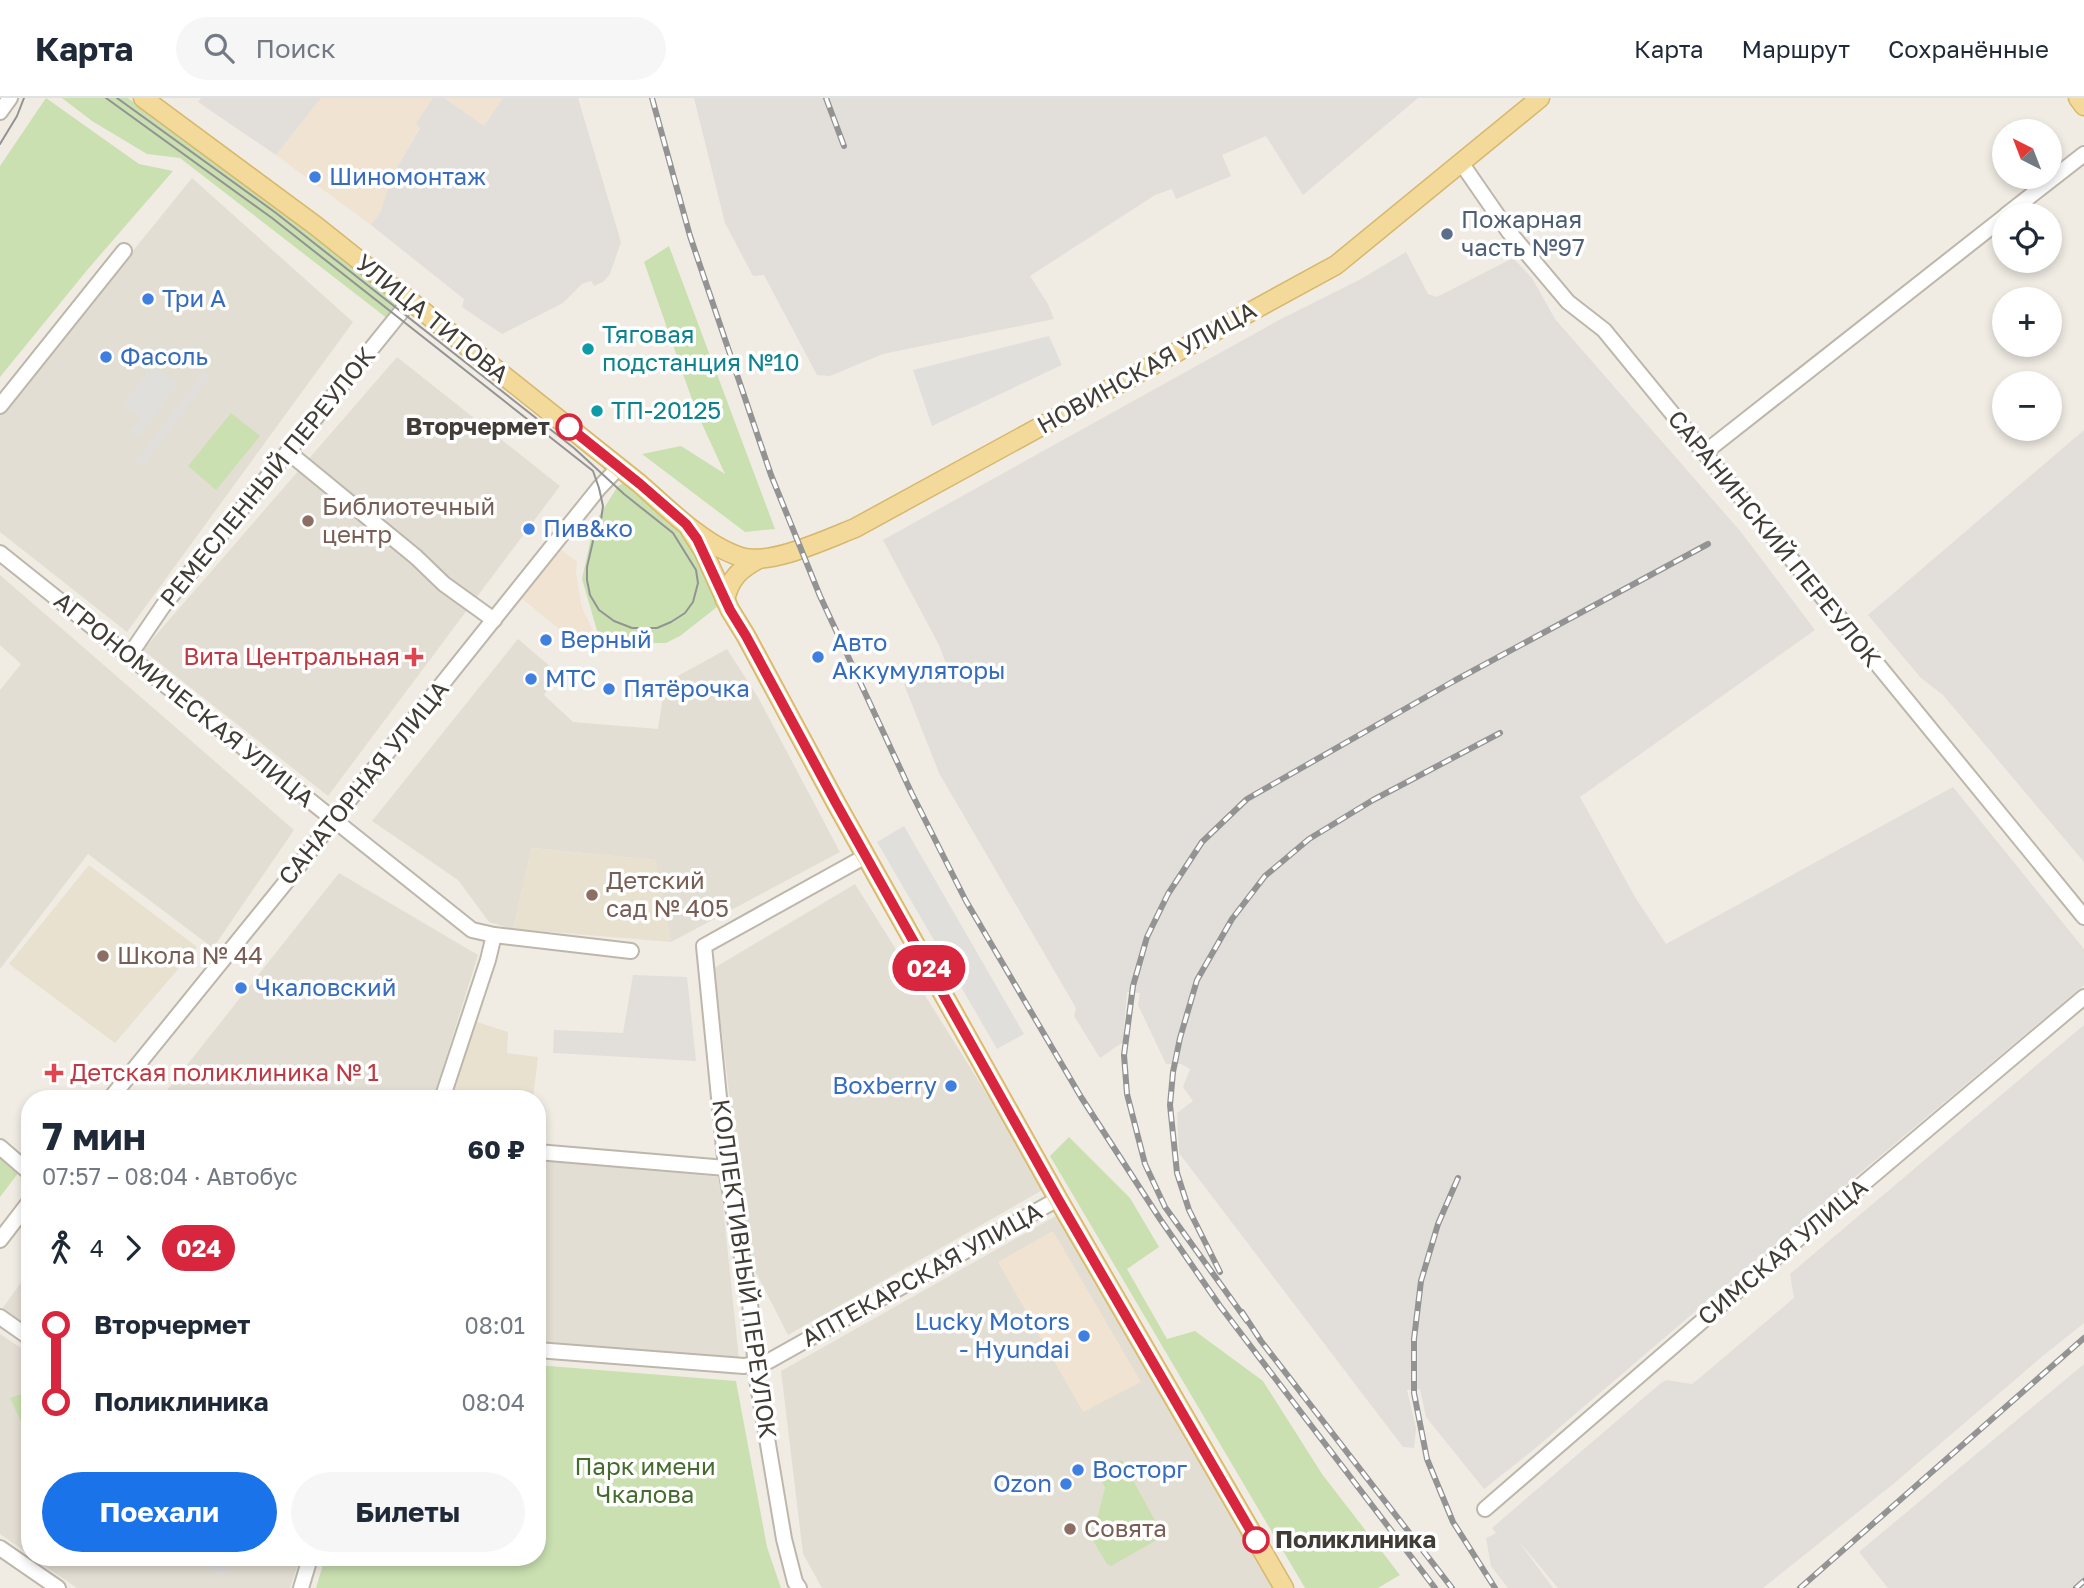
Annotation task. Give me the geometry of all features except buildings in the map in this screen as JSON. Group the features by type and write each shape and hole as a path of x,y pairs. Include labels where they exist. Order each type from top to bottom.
{"main road":[{"name":"УЛИЦА ТИТОВА","path":"144,98 316,226 619,467 686,524 717,545"},
{"name":"НОВИНСКАЯ УЛИЦА","path":"717,545 742,557 760,559 801,550 855,528 1336,265 1540,98"},
{"path":"2078,98 2084,106"},
{"path":"686,524 697,539 725,600 866,856 1058,1199 1283,1588"},
{"path":"725,600 731,580 737,573 760,559"}],"street":[{"path":"0,113 10,98"},
{"path":"2022,203 2084,154"},
{"name":"САРАНИНСКИЙ ПЕРЕУЛОК","path":"1462,164 1509,232 1568,302 1604,330 2084,918"},
{"path":"1704,453 1992,226"},
{"path":"0,406 124,251"},
{"name":"РЕМЕСЛЕННЫЙ ПЕРЕУЛОК","path":"129,656 163,606 410,300"},
{"path":"288,452 416,557 444,584 494,620"},
{"name":"САНАТОРНАЯ УЛИЦА","path":"117,1090 599,488 619,467"},
{"name":"АГРОНОМИЧЕСКАЯ УЛИЦА","path":"0,553 472,930 631,951"},
{"name":"КОЛЛЕКТИВНЫЙ ПЕРЕУЛОК","path":"799,1588 784,1539 757,1379 750,1303 726,1168 704,946 866,856"},
{"path":"445,1090 494,935"},
{"name":"СИМСКАЯ УЛИЦА","path":"1485,1509 2084,997"},
{"path":"0,1147 21,1165"},
{"path":"546,1153 726,1168"},
{"name":"АПТЕКАРСКАЯ УЛИЦА","path":"546,1351 744,1366 769,1361 1058,1199"},
{"path":"0,1240 21,1213"},
{"path":"0,1317 21,1332"},
{"path":"0,1549 21,1563"},
{"path":"25,1566 58,1588"},
{"path":"301,1588 308,1566"}],"shaded area":[{"path":"201,98 321,98 276,155 198,102"},
{"path":"321,98 433,98 417,124 420,127 392,176 380,213 371,225 276,155"},
{"path":"433,98 444,98 484,126 503,98 578,98 621,242 610,274 603,282 594,286 591,281 582,284 563,303 502,334 462,307 464,299 371,225 380,213 392,176 420,128 416,124"},
{"path":"444,98 503,98 484,126"},
{"path":"694,98 1418,98 1303,195 1266,136 1222,155 1231,176 1176,199 1172,189 1155,195 1030,276 1054,319 883,354 830,376 817,375 764,275 753,276 725,223"},
{"path":"192,178 353,322 127,632 0,532 0,415"},
{"path":"1406,252 1428,294 1437,297 1513,258 1532,278 1555,319 1741,532 1815,630 1580,797 1635,897 1666,944 1953,787 2084,949 2084,985 1484,1489 1426,1417 1420,1389 1407,1390 1416,1428 1414,1448 1403,1447 1179,1153 1177,1113 1193,1101 1183,1087 1190,1069 1181,1064 1166,1064 1138,1005 1140,993 1127,992 1123,1042 1100,1058 1074,1016 1076,1008 939,773 904,684 947,666 939,645 883,540"},
{"path":"1049,336 1062,365 932,426 913,370"},
{"path":"397,357 560,486 328,796 143,650"},
{"path":"152,365 178,384 138,438 130,432 141,418 123,404"},
{"path":"204,372 210,377 142,467 135,462"},
{"path":"2084,430 2084,862 1943,695 1921,678 1868,615"},
{"path":"559,548 577,562 576,573 582,608 596,637 595,646 563,632 520,597"},
{"path":"0,575 294,830 213,948 88,854 0,969 0,690 21,664 0,645"},
{"path":"518,639 558,673 544,695 573,722 658,729 665,683 727,649 759,699 840,852 671,942 655,860 532,848 513,929 489,922 458,880 372,821"},
{"path":"904,826 1024,1034 997,1049 877,842"},
{"name":"Детский сад № 405","path":"532,848 656,860 671,942 513,929"},
{"name":"Школа № 44","path":"89,865 197,947 115,1043 9,964"},
{"path":"339,873 478,955 436,1090 167,1090"},
{"path":"855,884 1046,1188 788,1335 749,1259 714,968"},
{"path":"633,975 687,977 696,1061 553,1053 554,1030 623,1033"},
{"path":"474,1021 508,1032 507,1053 538,1057 534,1090 453,1090"},
{"path":"2084,1025 2084,1323 1892,1485 1763,1588 1558,1588 1517,1539 1553,1588 1508,1588 1491,1566 1486,1538 1496,1533 1492,1528 1661,1383 1666,1380 1692,1384 1794,1298 1790,1274"},
{"path":"546,1160 720,1177 739,1359 546,1343"},
{"path":"1061,1213 1272,1588 822,1588 803,1554 781,1371"},
{"path":"1053,1231 1141,1382 1083,1412 998,1262"},
{"path":"21,1283 21,1322 2,1309"},
{"path":"0,1334 21,1348 21,1549 0,1534"},
{"path":"2084,1364 2084,1588 1888,1588 1859,1552"},
{"path":"45,1566 297,1566 290,1588 77,1588"},
{"path":"205,1566 230,1566 222,1577"}],"green space":[{"path":"46,98 139,164 173,171 0,377 0,166"},
{"path":"62,98 128,98 281,207 396,298 394,301 398,307 388,319 180,158 147,154 92,121"},
{"path":"669,246 775,529 745,532 642,454 681,446 725,474 696,411 644,262"},
{"path":"231,413 260,436 216,490 188,466"},
{"path":"623,483 678,530 699,562 717,607 680,636 666,643 628,643 598,634 582,579 594,524 618,486"},
{"path":"1069,1137 1130,1198 1159,1247 1127,1269 1167,1339 1195,1331 1263,1381 1322,1474 1400,1575 1378,1588 1305,1588 1050,1156"},
{"path":"0,1156 19,1172 0,1197"},
{"name":"Парк имени Чкалова","path":"546,1366 736,1381 767,1547 781,1588 316,1588 323,1566 546,1566"},
{"path":"21,1394 21,1422 10,1398"},
{"path":"1122,1460 1162,1537 1111,1566 1107,1564 1092,1539 1105,1488 1099,1474 1106,1466"}],"tram line":[{"path":"0,144 17,116 24,98"},
{"path":"106,98 272,218 593,471 603,506 587,567 587,580 590,595 599,610 614,621 632,628 657,628 685,613 693,602 698,583 696,570 673,533 624,494 574,448 276,213 117,98"}],"railway":[{"path":"652,98 690,236 771,475 820,596 912,794 966,901 1081,1097 1160,1219 1220,1306 1435,1588"},
{"path":"826,98 844,146"},
{"path":"1247,1321 1165,1207 1145,1164 1127,1094 1124,1055 1133,986 1147,937 1168,894 1202,842 1247,799 1454,681 1708,544"},
{"path":"1220,1272 1189,1210 1177,1173 1170,1105 1180,1038 1197,980 1232,919 1265,876 1309,839 1373,800 1500,733"},
{"path":"1458,1178 1438,1224 1421,1281 1414,1339 1414,1393 1427,1459 1453,1522 1495,1588"},
{"path":"1242,1312 1261,1341 1452,1588"},
{"path":"1800,1588 2084,1338"},
{"path":"2076,1588 2084,1581"}],"bus line":[{"name":"024","path":"569,427 686,524 697,539 730,610 836,803 1058,1199 1256,1540"}],"place":[{"name":"Шиномонтаж","path":"315,177"},
{"name":"Пожарная часть №97","path":"1447,234"},
{"name":"Три А","path":"148,299"},
{"name":"Тяговая подстанция №10","path":"588,349"},
{"name":"Фасоль","path":"106,357"},
{"name":"ТП-20125","path":"597,411"},
{"name":"Вторчермет","path":"569,427"},
{"name":"Библиотечный центр","path":"308,521"},
{"name":"Пив&ко","path":"529,529"},
{"name":"Верный","path":"546,640"},
{"name":"Вита Центральная","path":"414,657"},
{"name":"Авто Аккумуляторы","path":"818,657"},
{"name":"МТС","path":"531,679"},
{"name":"Пятёрочка","path":"609,689"},
{"name":"Детский сад № 405","path":"592,895"},
{"name":"Школа № 44","path":"103,956"},
{"name":"Чкаловский","path":"241,988"},
{"name":"Детская поликлиника № 1","path":"54,1073"},
{"name":"Boxberry","path":"951,1086"},
{"name":"Lucky Motors - Hyundai","path":"1084,1336"},
{"name":"Восторг","path":"1078,1470"},
{"name":"Ozon","path":"1066,1484"},
{"name":"Совята","path":"1070,1529"},
{"name":"Поликлиника","path":"1256,1540"}]}
